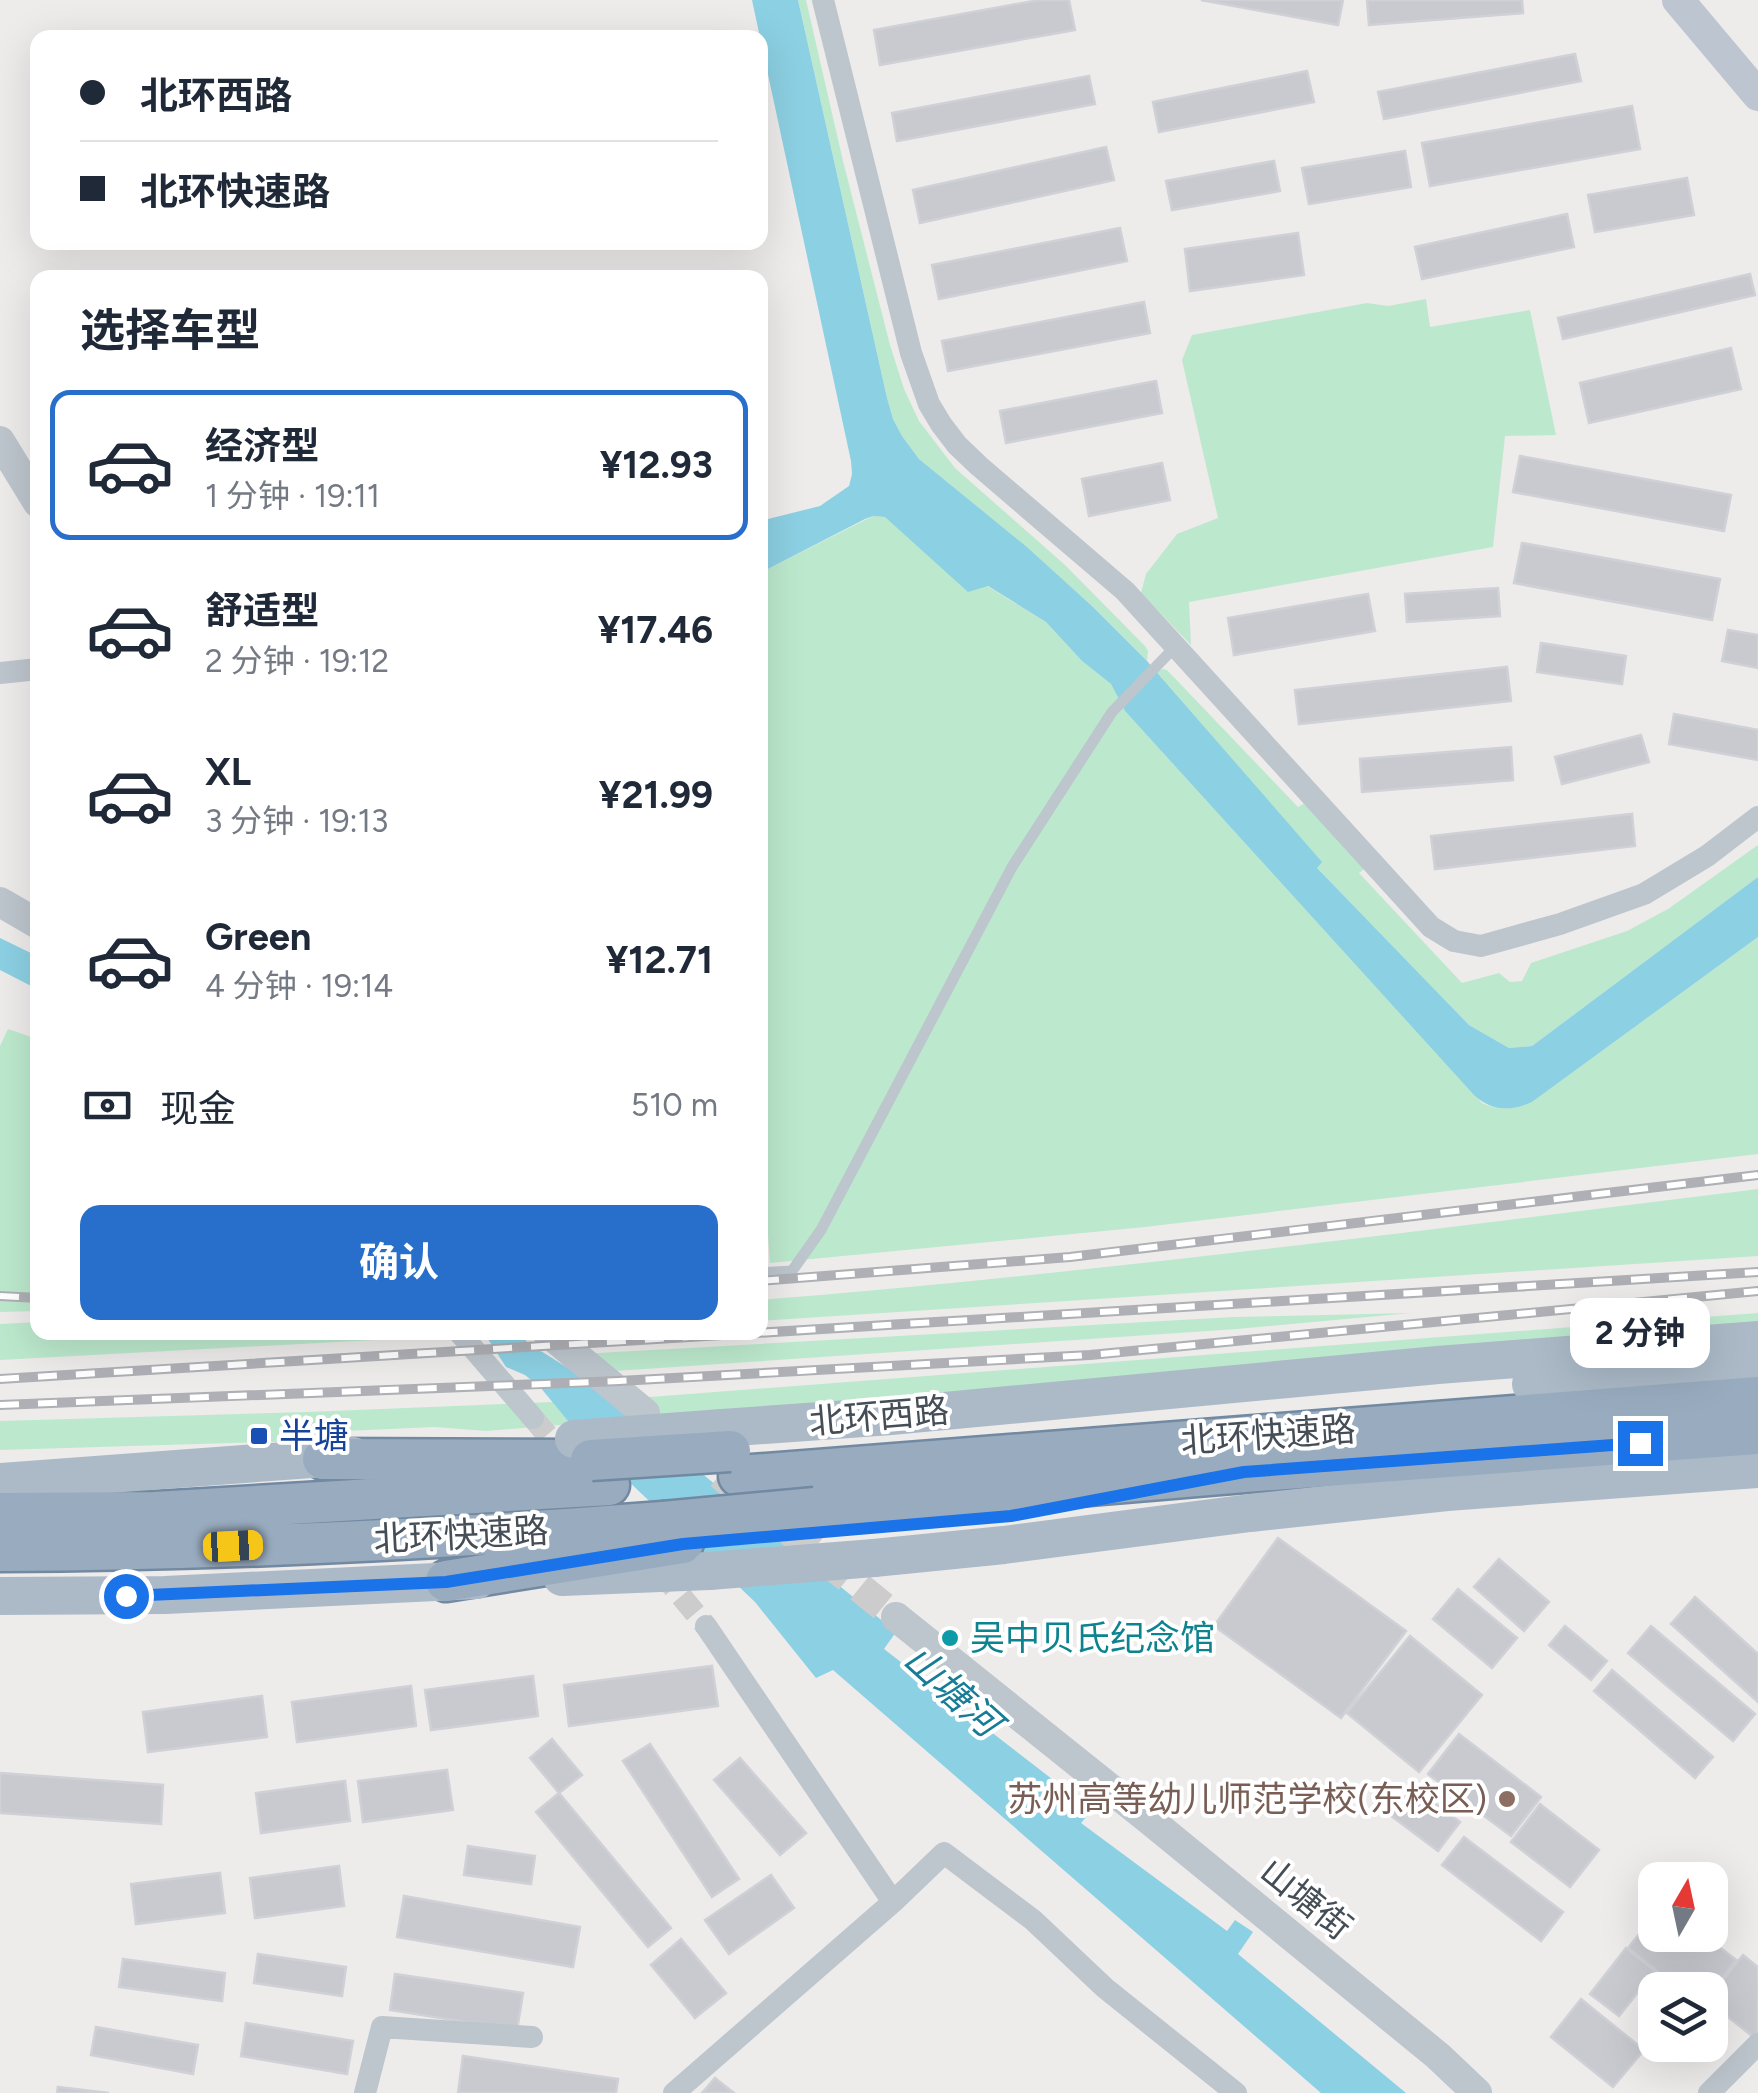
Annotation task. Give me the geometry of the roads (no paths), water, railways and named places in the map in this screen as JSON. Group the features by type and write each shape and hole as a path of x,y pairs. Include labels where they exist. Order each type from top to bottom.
{"highway":[{"name":"北环快速路","path":"0,1513 155,1512 532,1490 592,1461 731,1452 936,1460 1758,1396"},
{"name":"北环快速路","path":"0,1551 156,1550 540,1532 685,1545 813,1520 1011,1516 1244,1472 1758,1434"},
{"path":"323,1459 592,1461"},
{"path":"446,1582 685,1545"}],"main road":[{"path":"1678,0 1758,96"},
{"name":"北环西路","path":"731,1452 892,1416 1438,1365 1758,1340"},
{"path":"892,1416 1197,1408 1758,1370"},
{"path":"0,1482 323,1459"},
{"path":"685,1545 874,1558 1447,1492 1758,1469"},
{"path":"0,1596 165,1595 446,1582"}],"street":[{"path":"823,0 910,353 929,404 949,435 978,466 1125,591 1431,927 1454,942 1471,945 1492,944 1560,924 1644,894 1707,856 1758,817"},
{"path":"0,441 30,490"},
{"path":"0,672 30,670"},
{"path":"0,902 30,919"},
{"path":"466,1340 533,1418"},
{"path":"556,1340 644,1413"},
{"name":"山塘街","path":"896,1617 1408,2031 1477,2093"},
{"path":"706,1626 893,1902"},
{"path":"674,2093 944,1853 1033,1920 1105,1988 1236,2093"},
{"path":"365,2093 382,2027 532,2036"},
{"path":"1709,2093 1758,2044"}],"lane":[{"path":"768,1272 792,1271 821,1230 1012,867 1119,703 1175,647"}],"water":[{"path":"752,0 798,0 887,398 902,436 919,459 1027,547 1147,661 1322,862 1317,868 1469,1025 1509,1048 1532,1046 1758,877 1758,937 1532,1102 1494,1107 1474,1095 1125,711 1111,684 1082,661 1046,622 988,586 968,592 885,517 865,519 768,569 768,519 820,506 849,486 852,474 768,75 768,30 758,30"},
{"path":"0,938 30,953 30,985 0,970"},
{"path":"489,1340 526,1340 619,1400 634,1418 896,1632 884,1649 1092,1810 1081,1823 1227,1931 1235,1920 1253,1932 1238,1954 1406,2093 1321,2093 833,1670 816,1678 755,1602 578,1433 540,1387 506,1367"}],"tunnel":[{"path":"533,1418 569,1461"},
{"path":"685,1446 896,1617"},
{"path":"660,1571 706,1626"}],"railway":[{"path":"768,1280 1070,1257 1758,1175"},
{"path":"768,1332 1758,1272"},
{"path":"0,1405 619,1381 1090,1355 1758,1291"},
{"path":"0,1296 30,1298"},
{"path":"0,1379 641,1340"}],"place":[{"name":"半塘","path":"259,1436"},
{"name":"吴中贝氏纪念馆","path":"950,1638"},
{"name":"苏州高等幼儿师范学校(东校区)","path":"1507,1799"}],"water label":[{"name":"山塘河","path":"952,1691"}]}
